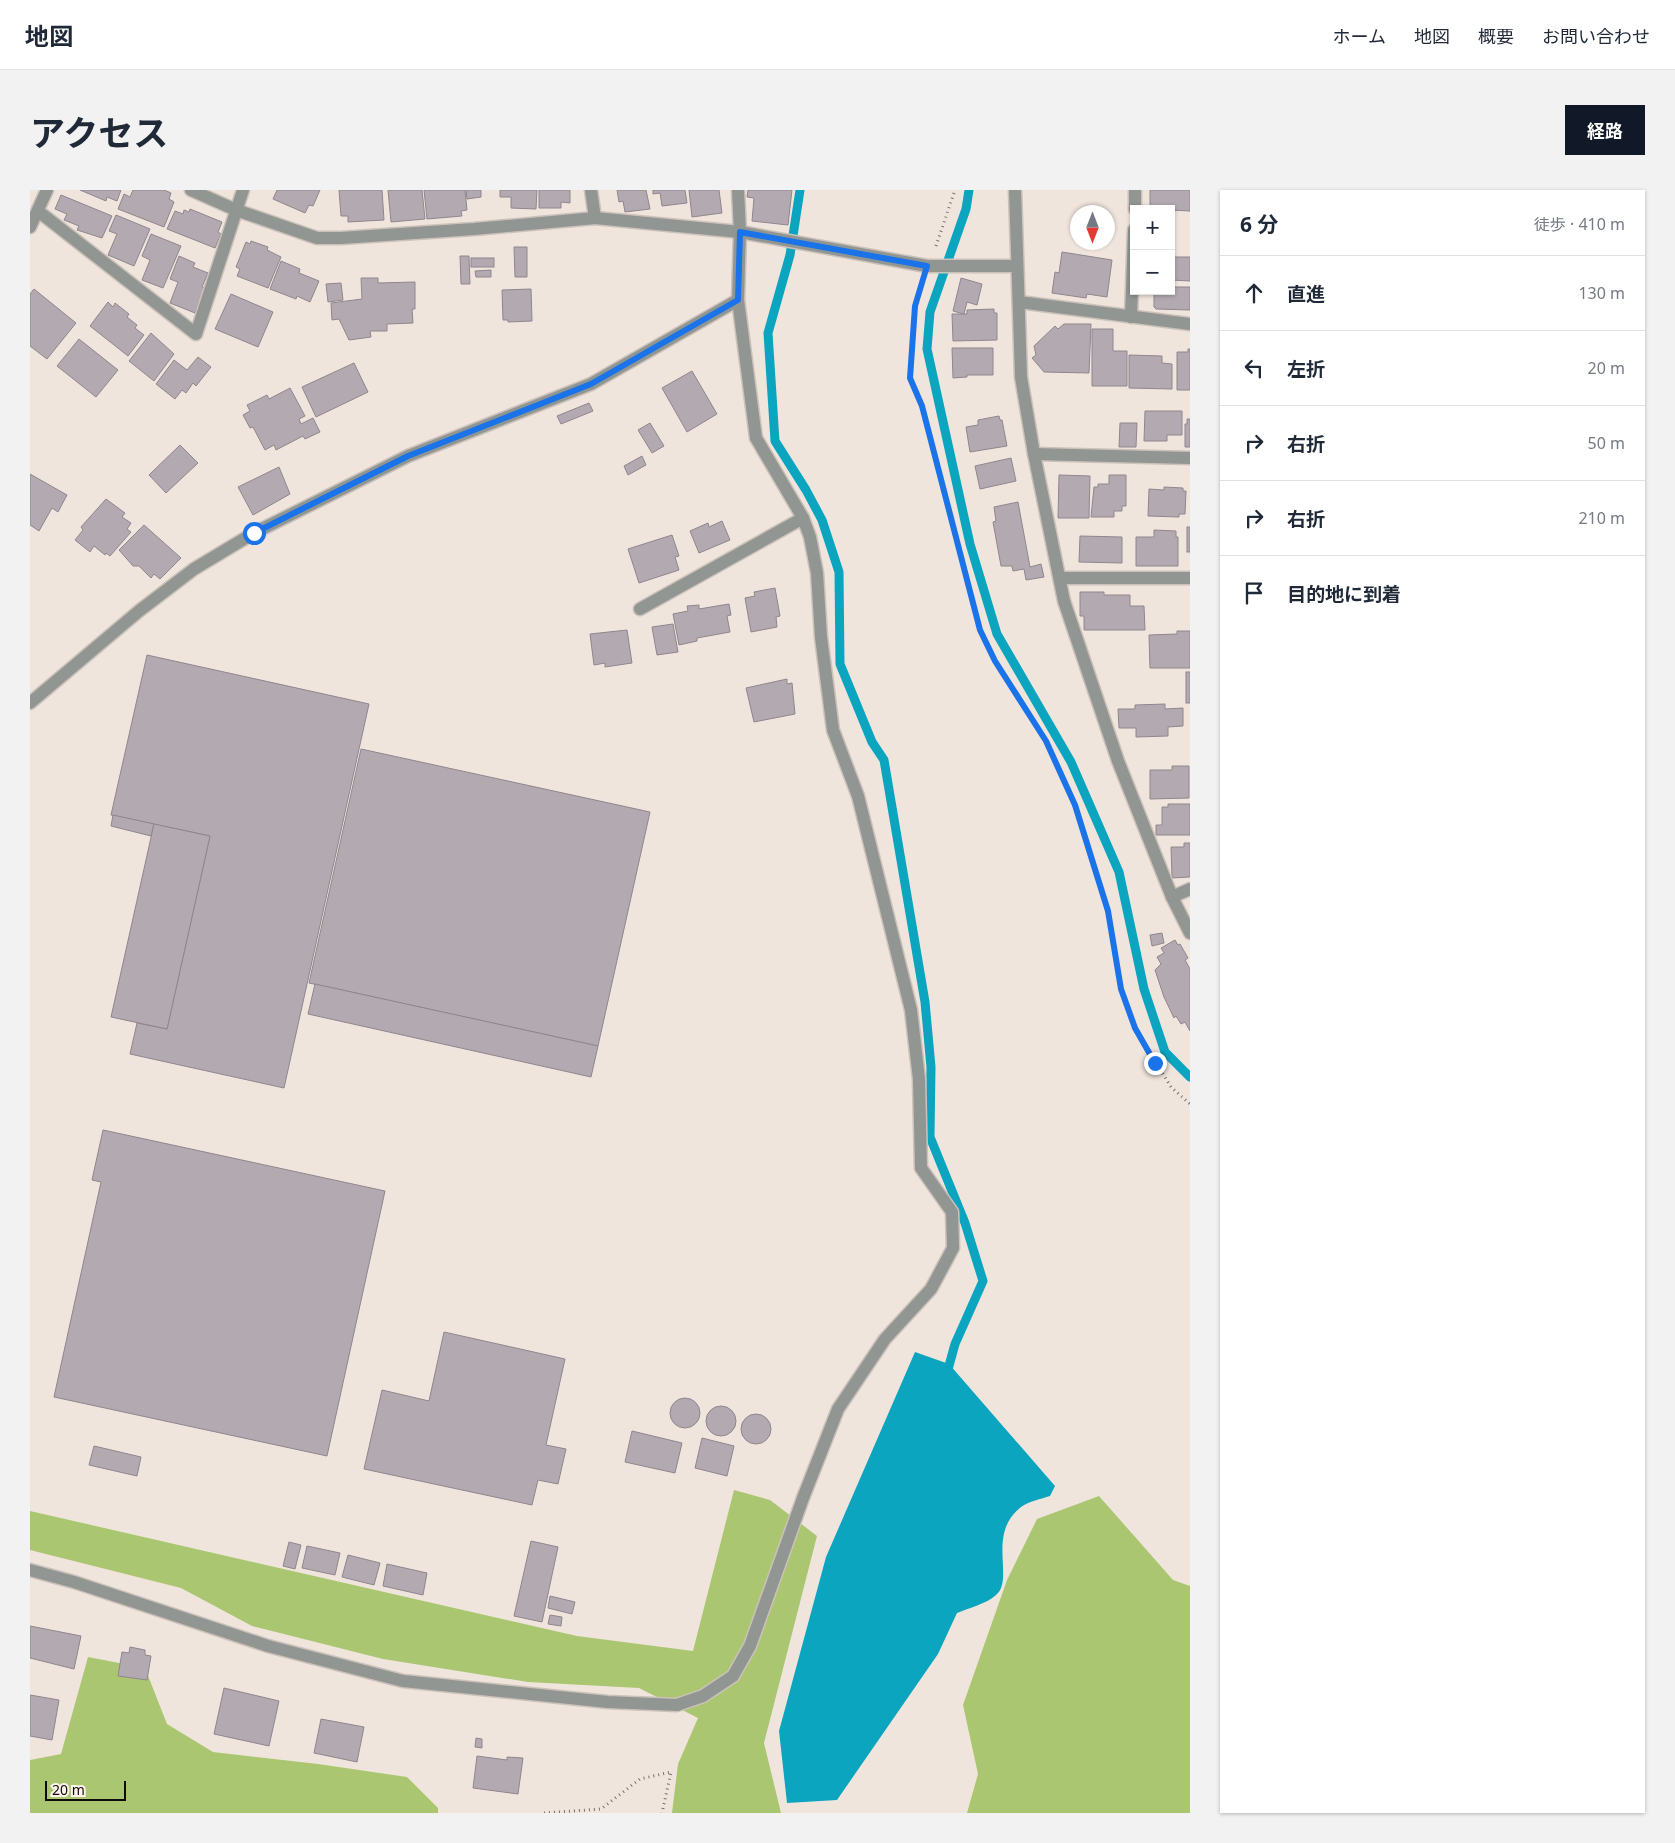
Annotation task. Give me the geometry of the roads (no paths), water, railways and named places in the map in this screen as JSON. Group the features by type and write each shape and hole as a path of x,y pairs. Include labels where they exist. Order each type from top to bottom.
{"street":[{"path":"30,226 47,190"},
{"path":"191,190 236,210 317,238 445,231 596,218 740,232 927,266 1016,266"},
{"path":"38,211 196,334 243,190"},
{"path":"591,190 596,218"},
{"path":"30,1570 74,1582 268,1646 403,1681 608,1702 677,1705 703,1696 733,1676 750,1646 803,1498 838,1409 885,1339 931,1289 953,1248 952,1212 922,1168 919,1078 911,1010 858,796 833,730 821,637 817,574 810,537 803,518 756,438 738,300 740,232 738,190"},
{"path":"1015,190 1021,376 1034,454 1064,602 1118,761 1172,897 1190,933"},
{"path":"1134,205 1135,190"},
{"path":"1130,317 1133,250"},
{"path":"30,702 132,617 186,575 254,533 408,456 591,384 738,300"},
{"path":"1019,302 1190,324"},
{"path":"1034,454 1190,458"},
{"path":"640,609 803,518"},
{"path":"1060,578 1190,578"},
{"path":"1172,897 1190,889"}],"water":[{"path":"915,1352 949,1364 1055,1486 1050,1496 1024,1505 1011,1518 1005,1530 1003,1542 1003,1578 1001,1588 996,1595 987,1601 957,1613 938,1654 837,1800 787,1803 779,1731 826,1557"}],"waterway":[{"path":"800,190 790,255 768,333 775,441 806,490 822,520 839,572 840,664 872,742 884,760 925,1002 931,1067 930,1137 965,1223 983,1281 955,1344 947,1373"},
{"path":"969,190 966,209 930,312 927,349 970,544 997,634 1071,762 1119,872 1144,989 1165,1052 1190,1077"}]}
